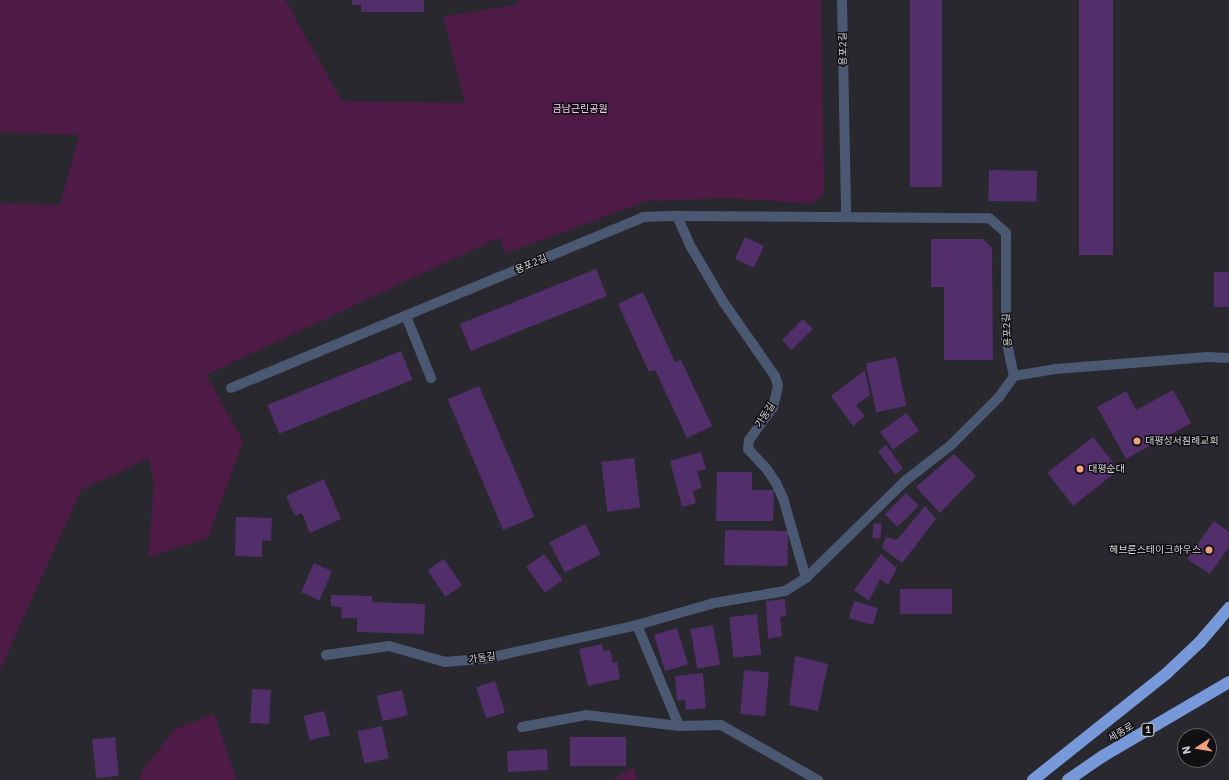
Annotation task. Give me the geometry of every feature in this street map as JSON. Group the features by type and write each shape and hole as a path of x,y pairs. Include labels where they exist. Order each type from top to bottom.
{"highway":[{"path":"1033,780 1167,673 1200,642 1229,608"},
{"name":"세종로","path":"1068,780 1103,756 1229,682"}],"street":[{"name":"용포2길","path":"842,0 846,217"},
{"name":"용포2길","path":"231,388 643,217 677,216 989,218 1006,233 1006,339 1014,376"},
{"name":"가동길","path":"677,216 691,246 724,303 775,376 778,386 773,407 749,440 748,449 766,468 776,483 783,498 806,578"},
{"path":"406,316 431,378"},
{"path":"1014,376 1056,369 1208,357 1229,358"},
{"name":"가동길","path":"326,655 389,646 445,662 483,658 637,625 714,603 785,591 806,578 905,481 951,445 999,397 1014,376"},
{"path":"637,625 679,726"},
{"path":"522,727 586,715 679,726 721,725 818,780"}],"green space":[{"name":"금남근린공원","path":"0,0 285,0 342,101 465,103 443,17 518,4 518,0 821,0 824,193 812,204 731,198 646,201 505,254 500,237 206,375 243,441 208,538 148,557 154,483 149,458 81,490 0,670 0,203 60,205 79,135 0,132"},
{"path":"214,714 237,780 140,780 142,771 175,729"},
{"path":"633,767 638,780 612,780"}],"building":[{"path":"352,0 424,0 424,12 361,12 361,5 352,5"},
{"path":"910,0 942,0 942,187 910,187"},
{"path":"1079,0 1113,0 1113,255 1079,255"},
{"path":"989,170 1037,171 1036,202 988,201"},
{"path":"745,237 764,246 754,268 735,259"},
{"path":"931,239 983,239 992,248 993,360 944,360 944,287 931,287"},
{"path":"596,269 607,296 471,351 460,324"},
{"path":"1214,272 1229,272 1229,307 1214,307"},
{"path":"643,292 675,362 681,360 712,426 687,438 655,370 649,372 618,304"},
{"path":"803,319 813,329 792,350 782,340"},
{"path":"401,351 413,380 279,434 267,405"},
{"path":"896,357 906,406 876,412 866,363"},
{"path":"865,370 870,395 856,405 865,416 853,426 831,396"},
{"path":"479,386 534,517 503,530 448,399"},
{"name":"대평성서침례교회","path":"1173,390 1191,423 1126,459 1097,407 1126,391 1136,410"},
{"path":"906,413 919,431 893,450 880,432"},
{"path":"1093,437 1119,470 1073,506 1047,473"},
{"path":"886,445 903,468 895,474 878,451"},
{"path":"701,452 706,469 697,471 702,487 693,492 696,503 682,507 670,461"},
{"path":"954,454 976,476 940,513 916,487"},
{"path":"634,458 640,508 607,512 601,462"},
{"path":"717,472 752,472 752,490 774,490 773,521 716,521"},
{"path":"324,479 341,519 310,533 302,513 295,516 286,496"},
{"path":"906,493 919,506 898,527 885,514"},
{"path":"925,506 936,519 902,563 882,548 886,537 897,540"},
{"path":"236,517 272,518 271,541 262,540 262,557 235,556"},
{"path":"1214,521 1229,532 1229,547 1210,574 1187,559"},
{"path":"874,523 882,524 880,539 872,538"},
{"path":"585,524 600,554 565,572 549,542"},
{"path":"725,530 788,531 787,566 724,565"},
{"path":"544,554 563,580 545,593 526,567"},
{"path":"881,554 897,568 888,585 880,579 869,601 854,590"},
{"path":"444,559 462,586 445,597 427,570"},
{"path":"314,563 332,571 319,600 301,592"},
{"path":"900,589 952,589 952,614 900,614"},
{"path":"331,595 372,596 372,602 425,604 424,634 357,632 357,618 341,618 342,607 331,606"},
{"path":"785,599 786,616 780,617 782,636 768,639 766,601"},
{"path":"854,601 878,608 873,625 849,618"},
{"path":"757,614 761,655 733,658 729,617"},
{"path":"713,625 720,664 697,668 690,629"},
{"path":"677,628 688,664 665,671 654,635"},
{"path":"602,644 603,651 610,650 613,663 617,662 620,679 588,686 579,649"},
{"path":"795,656 828,664 818,711 789,705"},
{"path":"744,670 769,672 765,716 740,714"},
{"path":"703,673 706,708 686,710 685,700 677,701 675,676"},
{"path":"495,681 505,712 486,719 476,687"},
{"path":"252,689 271,690 269,724 250,723"},
{"path":"402,690 408,715 383,721 377,696"},
{"path":"324,711 330,735 310,740 304,716"},
{"path":"382,726 389,758 364,763 358,731"},
{"path":"115,737 119,776 96,778 92,739"},
{"path":"570,737 626,737 626,766 570,766"},
{"path":"547,749 548,770 508,772 507,751"}],"place":[{"name":"대평성서침례교회","path":"1137,441"},
{"name":"대평순대","path":"1080,469"},
{"name":"헤브론스테이크하우스","path":"1209,550"}]}
